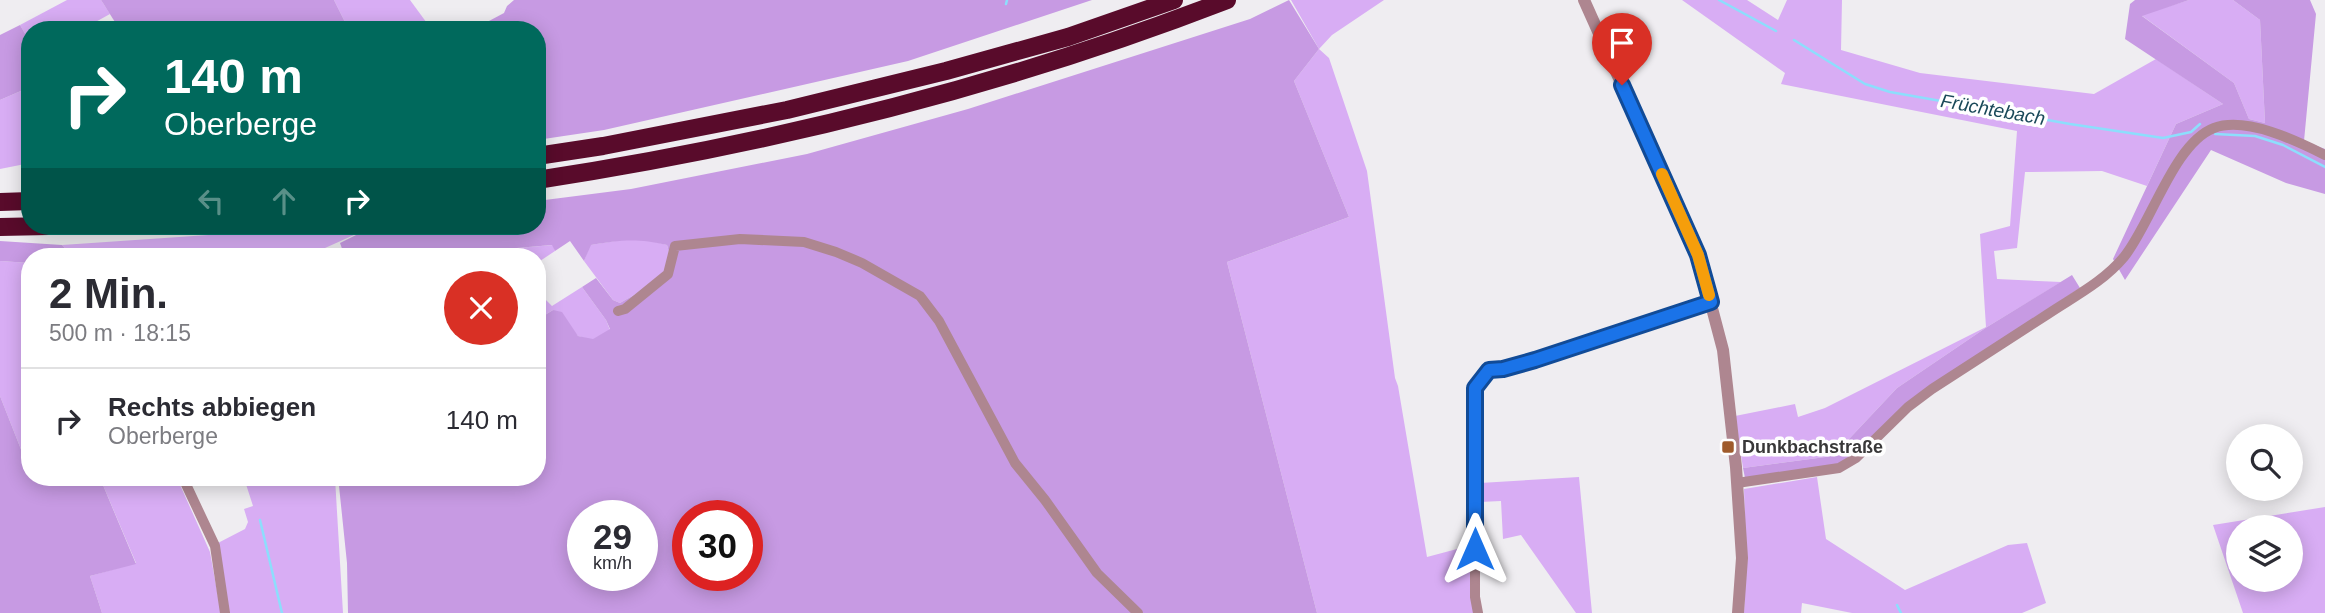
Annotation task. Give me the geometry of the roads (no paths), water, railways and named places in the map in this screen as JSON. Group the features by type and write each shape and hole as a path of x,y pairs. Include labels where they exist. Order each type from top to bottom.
{"highway":[{"path":"546,155 801,107 1056,40 1174,0"},
{"path":"546,179 799,132 960,88 1143,32 1227,0"},
{"path":"0,202 21,201"},
{"path":"0,227 21,227"}],"street":[{"path":"1584,0 1698,255 1711,302 1723,351 1737,483 1742,558 1738,613"},
{"path":"1737,483 1839,468 1856,458 1908,407 1932,389 2097,283 2125,255 2173,171 2202,134 2216,127 2234,125 2252,128 2272,132 2325,155"},
{"path":"618,311 625,309 668,274 676,246 740,239 804,242 836,252 862,263 920,296 939,321 1015,463 1097,573 1138,613"},
{"path":"1478,613 1475,597 1475,388 1480,380 1489,370 1535,360 1711,302"},
{"path":"187,486 215,546 225,613"}],"waterway":[{"path":"1006,4 1007,0"},
{"name":"Früchtebach","path":"1719,0 1776,31"},
{"name":"Früchtebach","path":"1794,40 1865,84 1890,92 2163,138 2191,132 2200,124"},
{"name":"Früchtebach","path":"2215,134 2255,136 2283,145 2325,167"},
{"path":"260,520 282,613"},
{"path":"1897,605 1901,613"}],"place":[{"name":"Dunkbachstraße","path":"1728,447"}]}
